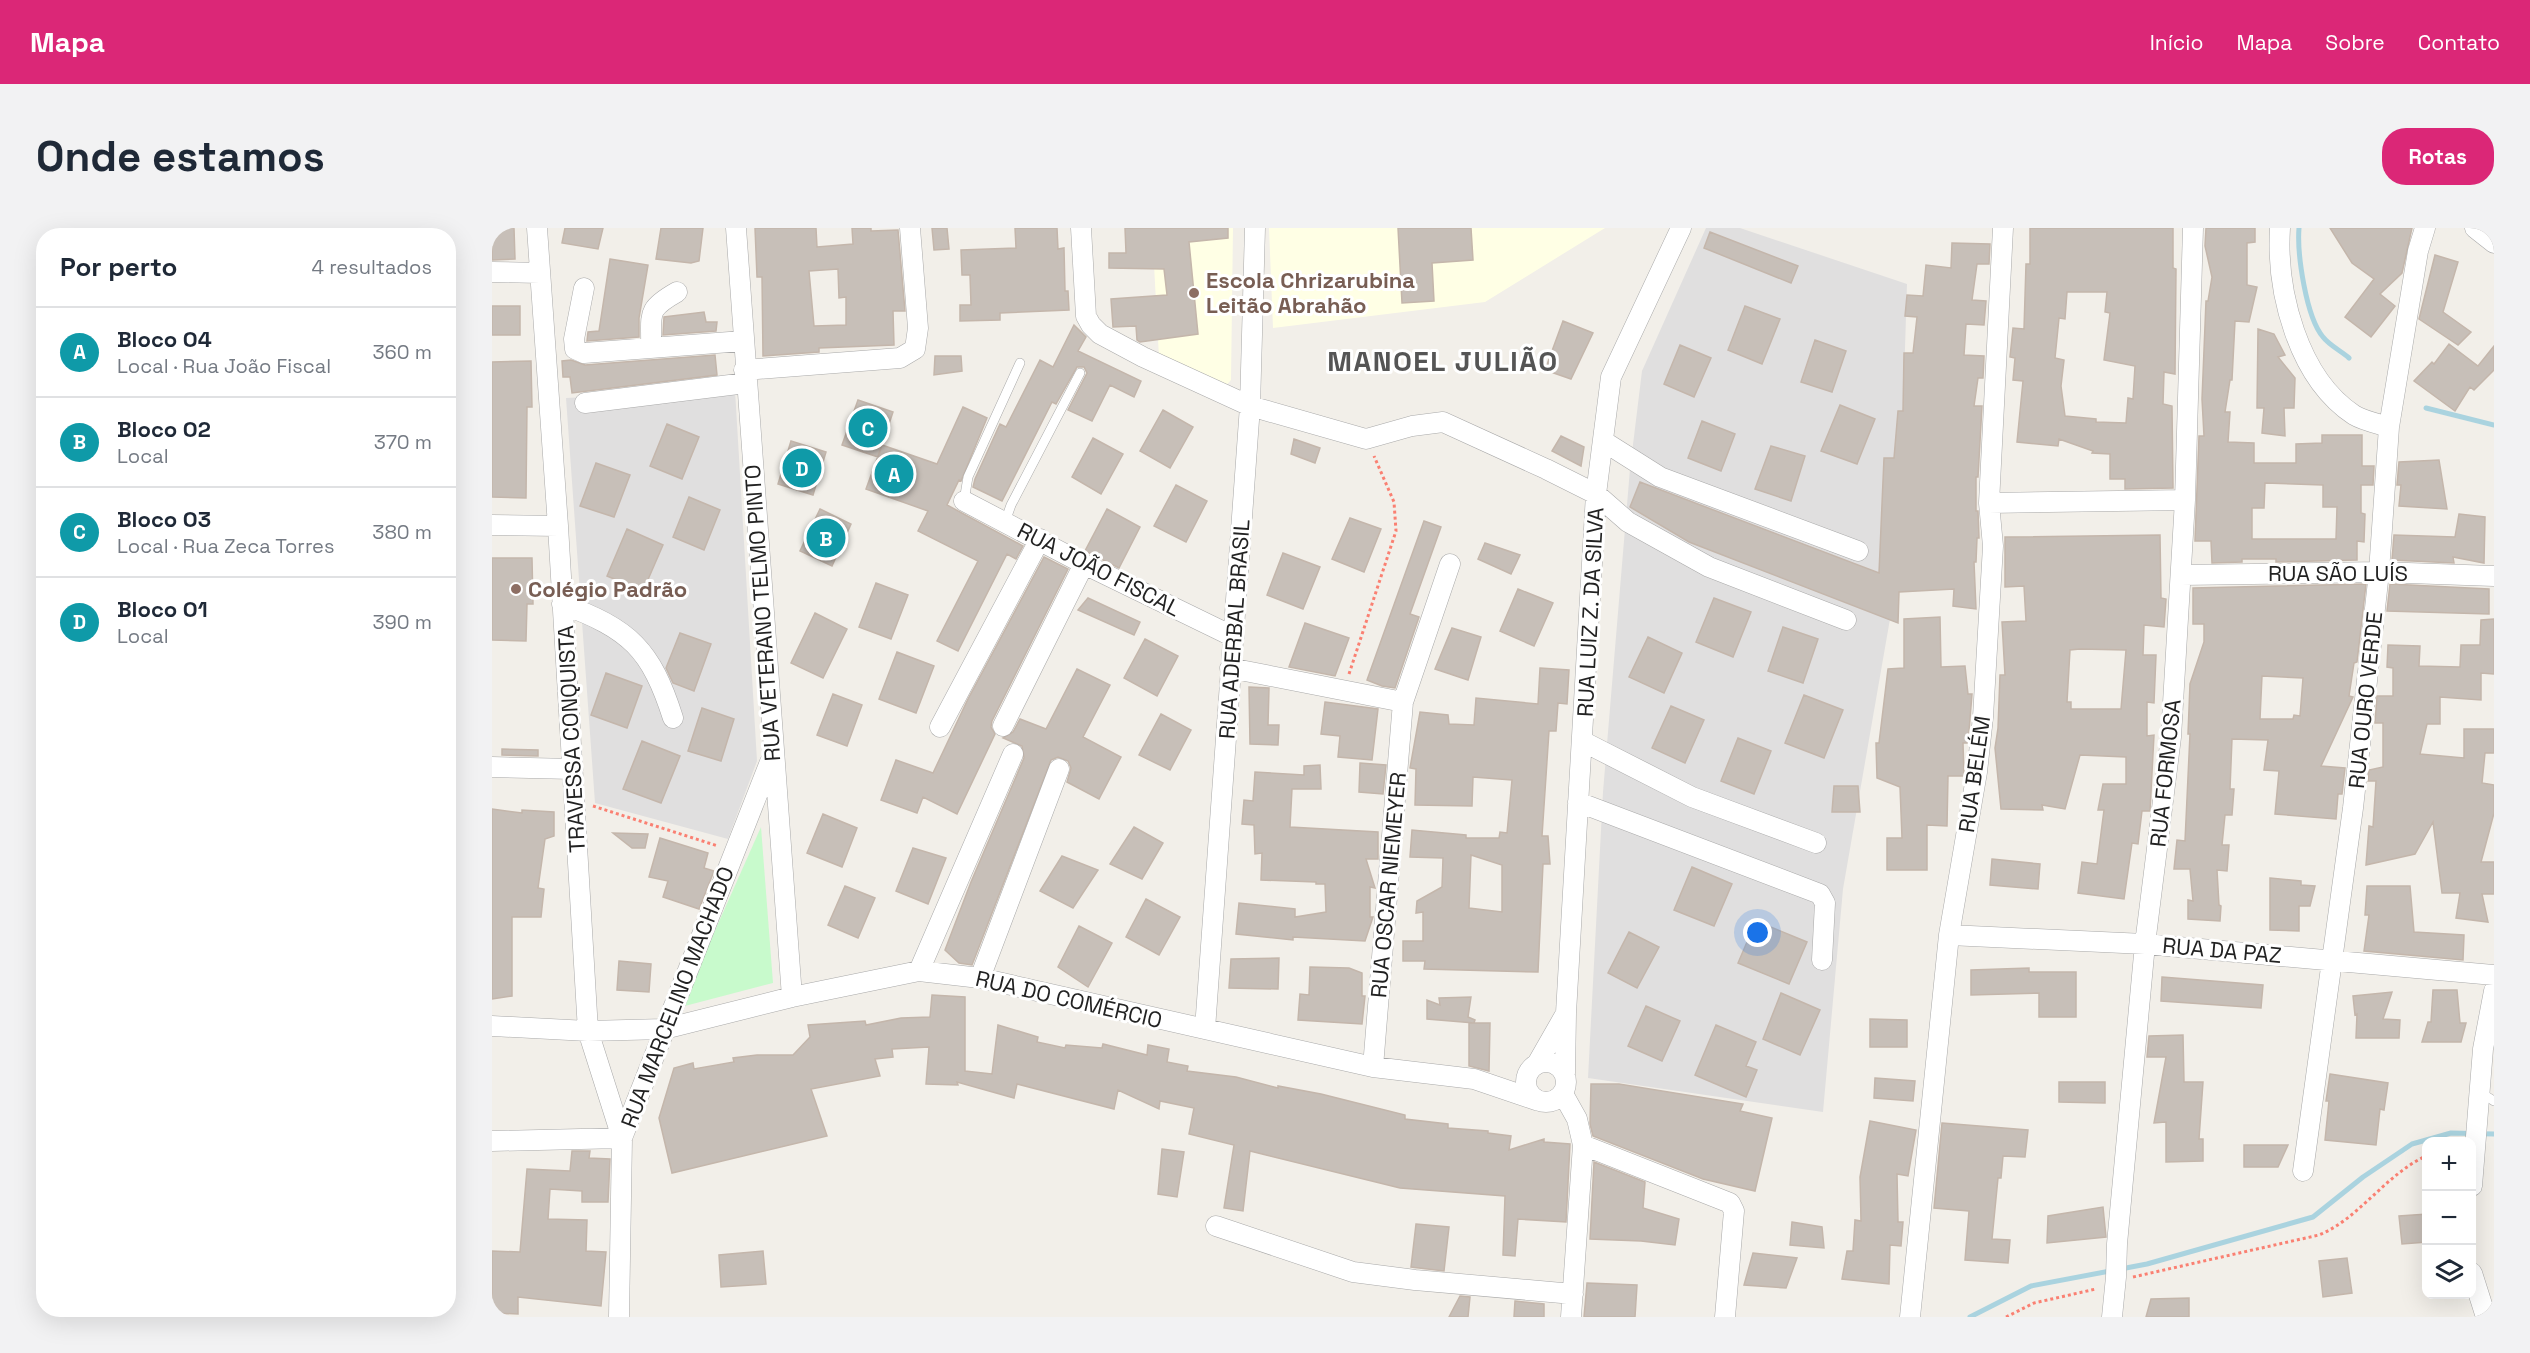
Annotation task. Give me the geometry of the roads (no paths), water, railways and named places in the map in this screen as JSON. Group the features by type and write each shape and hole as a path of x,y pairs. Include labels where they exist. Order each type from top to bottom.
{"street":[{"name":"TRAVESSA CONQUISTA","path":"537,228 558,526 588,1031 622,1138"},
{"name":"RUA VETERANO TELMO PINTO","path":"736,228 772,757 792,997"},
{"path":"585,403 745,376 900,358 915,349 918,328 910,228"},
{"path":"1081,228 1086,316 1100,334 1143,357 1250,406 1366,439 1412,426 1443,422 1546,468 1596,494 1628,522 1708,567 1846,621"},
{"name":"RUA ADERBAL BRASIL","path":"1205,1029 1250,406 1255,228"},
{"name":"RUA LUIZ Z. DA SILVA","path":"1565,1073 1566,1012 1596,494 1611,377 1681,228"},
{"name":"RUA BELÉM","path":"1910,1315 1949,935 1977,772 1983,717 1993,546 1989,503 2003,228"},
{"name":"RUA FORMOSA","path":"2112,1317 2145,944 2171,737 2182,574 2193,228"},
{"path":"2280,228 2279,249 2283,292 2298,342 2324,388 2355,416 2389,427"},
{"name":"RUA OURO VERDE","path":"2303,1171 2353,808 2379,572 2389,427 2418,251 2425,228"},
{"path":"2475,228 2494,243"},
{"path":"492,272 540,273"},
{"path":"584,288 574,339 575,349 584,353 743,341"},
{"path":"651,348 653,310 657,303 677,292"},
{"path":"1603,441 1660,477 1858,551"},
{"path":"1989,503 2185,500"},
{"name":"RUA JOÃO FISCAL","path":"964,501 1084,564 1234,637"},
{"path":"492,525 558,526"},
{"path":"940,727 1040,539"},
{"path":"1003,726 1084,564"},
{"name":"RUA OSCAR NIEMEYER","path":"1373,1068 1403,702 1450,564"},
{"name":"RUA SÃO LUÍS","path":"2182,574 2379,572 2494,576"},
{"path":"562,604 601,618 622,633 646,657 663,687 673,718"},
{"path":"1230,668 1403,702"},
{"path":"1582,741 1692,797 1816,843"},
{"path":"919,971 1013,754"},
{"name":"RUA MARCELINO MACHADO","path":"619,1317 622,1138 772,757"},
{"path":"492,767 573,769"},
{"path":"980,978 1059,769"},
{"path":"1578,802 1820,894 1825,903 1822,960"},
{"name":"RUA DA PAZ","path":"1949,935 2145,944 2494,975"},
{"name":"RUA DO COMÉRCIO","path":"492,1026 588,1031 664,1029 792,997 919,971 980,978 1373,1068 1474,1079 1536,1100"},
{"path":"2476,1143 2485,1101 2483,1049 2494,991"},
{"name":"RUA LUIZ Z. DA SILVA","path":"1533,1068 1566,1012"},
{"path":"1544,1062 1556,1064 1565,1073 1567,1083 1563,1094 1554,1102 1536,1100 1528,1091 1526,1079 1533,1068 1544,1062"},
{"name":"RUA DO COMÉRCIO","path":"1474,1079 1533,1068"},
{"path":"1563,1094 1577,1119 1583,1145 1571,1317"},
{"path":"492,1142 622,1138"},
{"path":"1583,1145 1730,1203 1734,1211 1725,1317"},
{"path":"1216,1226 1353,1272 1573,1294"},
{"path":"2476,1282 2487,1308"}],"lane":[{"path":"964,501 968,477 1020,363"},
{"path":"1005,522 1011,505 1080,373"}],"waterway":[{"path":"2299,228 2301,269 2312,315 2317,328 2326,340 2349,358"},
{"path":"2426,408 2494,425"},
{"path":"1970,1317 2031,1286 2147,1264 2313,1217 2363,1177 2412,1144 2451,1133 2494,1134"}],"place":[{"name":"Escola Chrizarubina Leitão Abrahão","path":"1194,293"},
{"name":"Bloco O3","path":"868,428"},
{"name":"Bloco O1","path":"802,468"},
{"name":"Bloco O4","path":"894,474"},
{"name":"Bloco O2","path":"826,538"},
{"name":"Colégio Padrão","path":"516,589"}],"district":[{"name":"MANOEL JULIÃO","path":"1443,361"}]}
